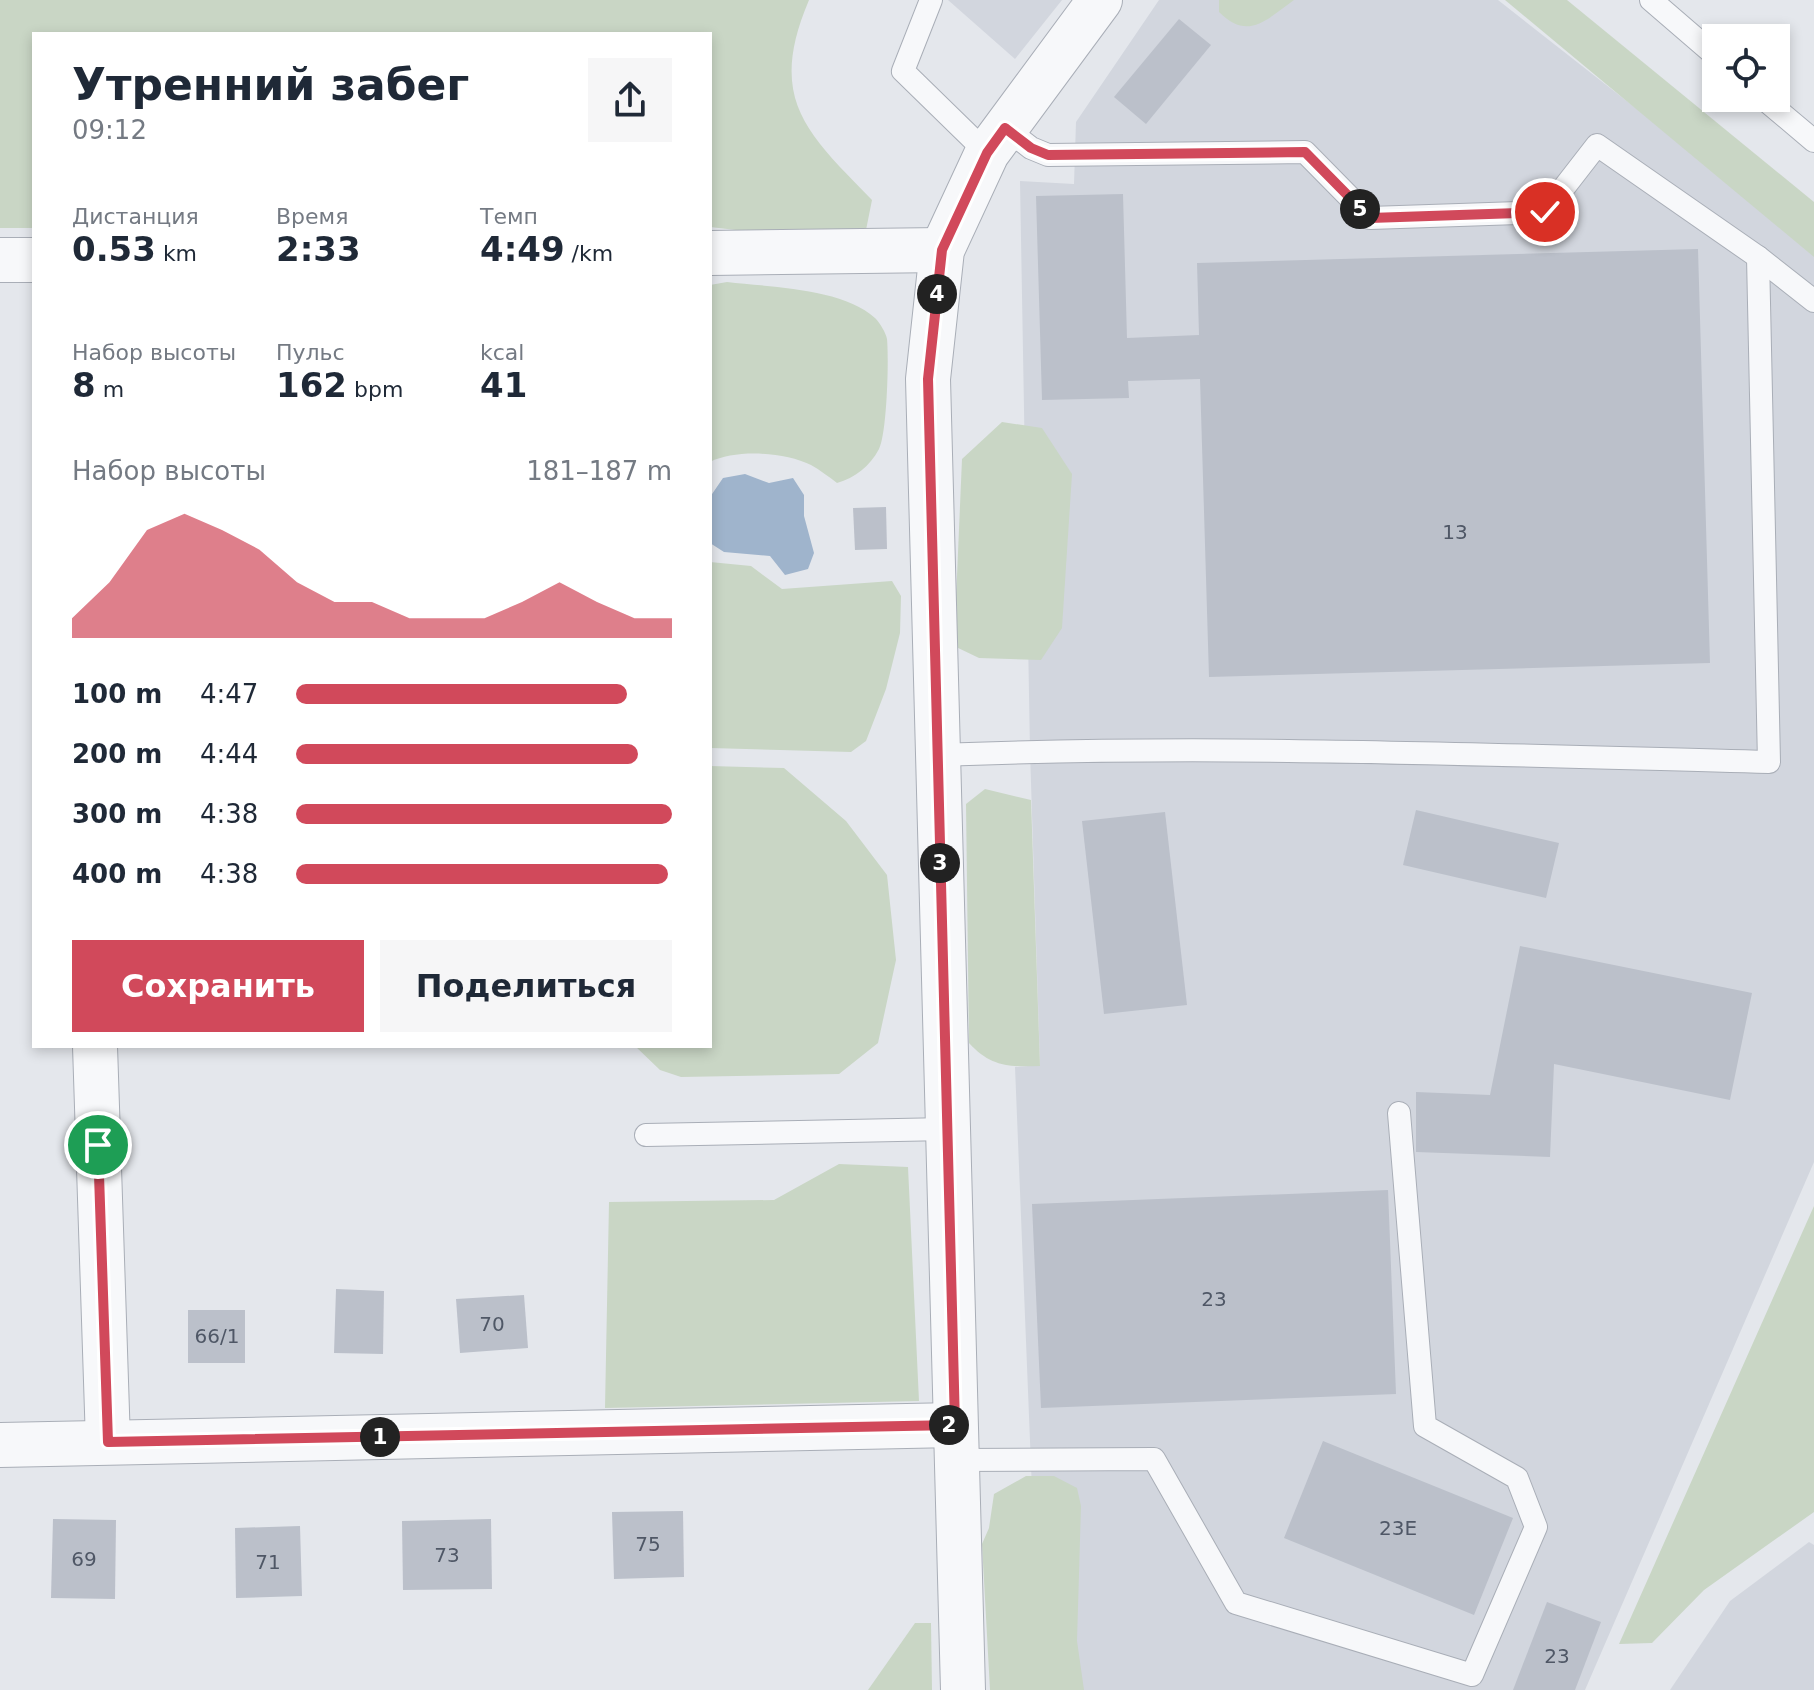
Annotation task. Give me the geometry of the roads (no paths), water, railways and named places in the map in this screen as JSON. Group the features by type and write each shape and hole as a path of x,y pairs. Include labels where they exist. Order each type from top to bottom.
{"street":[{"path":"963,1690 928,379 942,250 996,141 1100,0"},
{"path":"712,253 942,250"},
{"path":"0,260 32,260"},
{"path":"95,1048 108,1442"},
{"path":"0,1445 108,1442 956,1442"}],"lane":[{"path":"931,0 903,71 996,141 1048,155 1305,152 1370,218 1545,212 1597,145 1758,257 1814,301"},
{"path":"1651,0 1702,44"},
{"path":"1780,112 1814,141"},
{"path":"937,755 1030,751 1303,750 1769,762 1758,257"},
{"path":"956,1442 1154,1459 1236,1603 1472,1675 1536,1527 1517,1478 1425,1426 1399,1113"},
{"path":"646,1135 947,1129"}],"water":[{"path":"745,474 769,483 793,478 804,495 804,516 814,553 808,569 785,575 770,556 724,552 712,544 712,494 723,478"}]}
